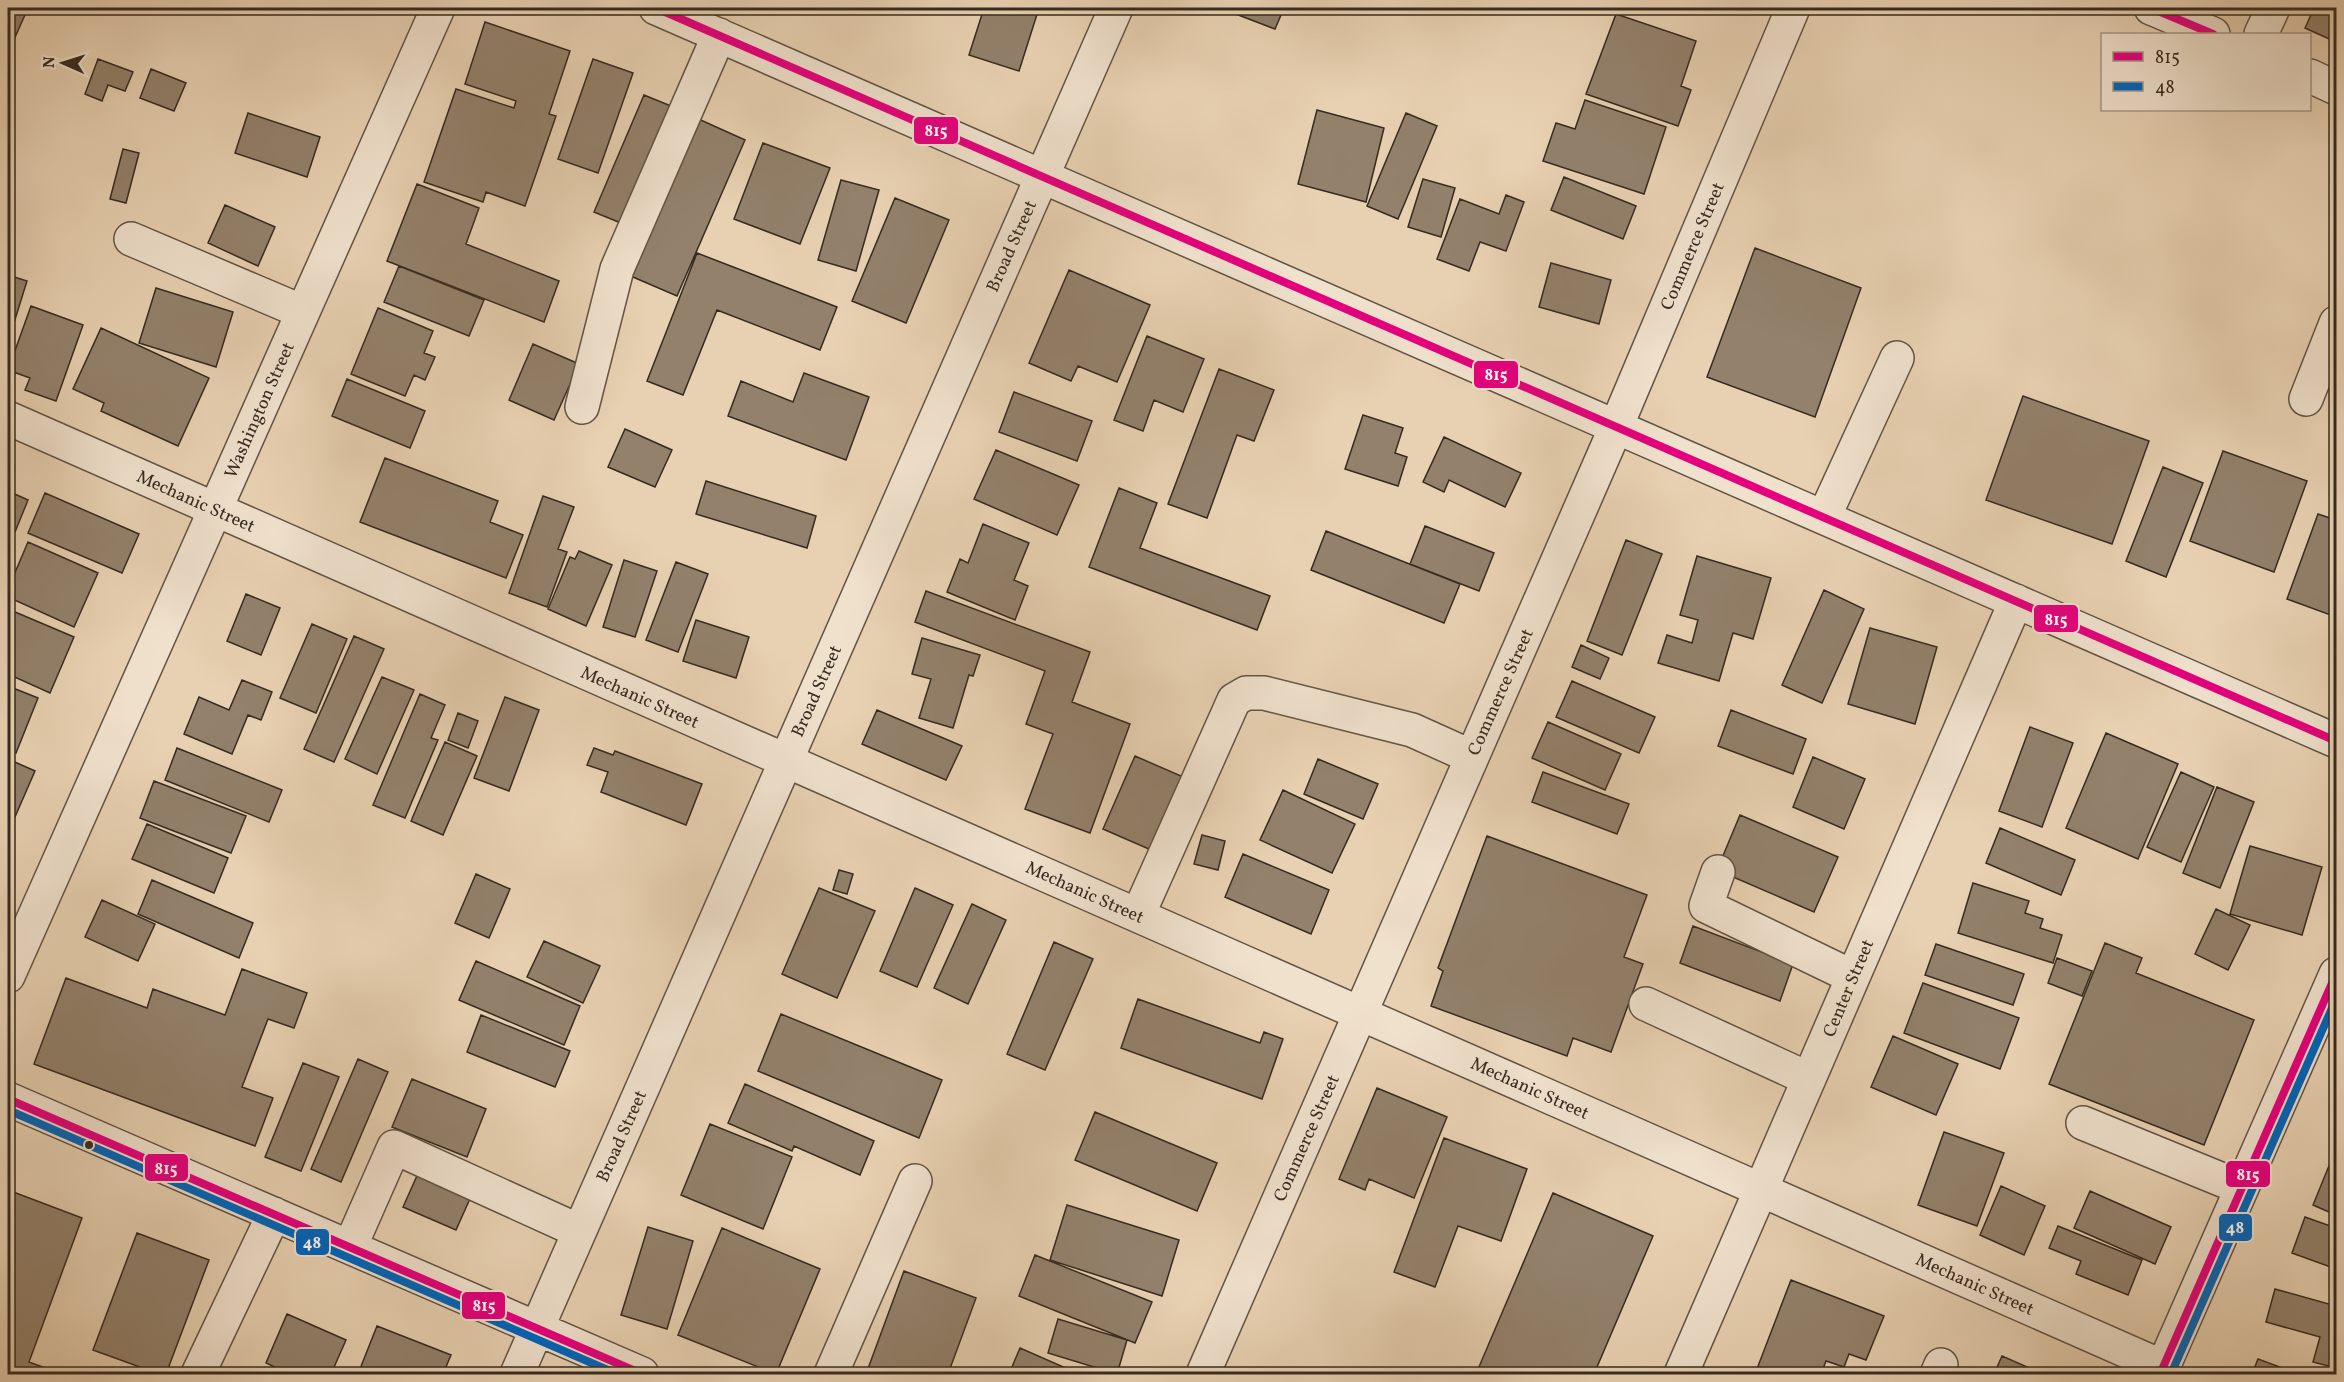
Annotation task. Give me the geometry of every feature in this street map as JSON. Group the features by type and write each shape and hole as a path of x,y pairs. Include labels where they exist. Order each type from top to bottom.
{"street":[{"name":"Washington Street","path":"8,976 438,8"},
{"path":"656,8 2337,741"},
{"name":"Broad Street","path":"516,1374 1116,8"},
{"name":"Commerce Street","path":"1203,1374 1616,427 1793,8"},
{"path":"2151,8 2211,33"},
{"path":"2260,33 2273,8"},
{"path":"582,407 618,269 719,35"},
{"path":"2311,76 2337,88"},
{"path":"131,239 303,312"},
{"path":"2306,399 2337,323"},
{"path":"1824,517 1897,358"},
{"name":"Mechanic Street","path":"8,418 1761,1190 2161,1370"},
{"name":"Center Street","path":"1681,1374 2016,602"},
{"path":"1138,915 1234,700 1246,693 1264,693 1412,730 1472,757"},
{"path":"1718,872 1706,906 1853,977"},
{"path":"2161,1370 2337,974"},
{"path":"1646,1004 1809,1079"},
{"path":"8,1098 642,1374"},
{"path":"2083,1124 2242,1188"},
{"path":"350,1247 394,1147 579,1231"},
{"path":"831,1374 915,1181"},
{"path":"198,1374 274,1214"}],"building":[{"path":"8,8 28,8 12,44 8,41"},
{"path":"984,8 1039,8 1019,71 969,55"},
{"path":"1220,8 1284,8 1275,29"},
{"path":"2314,8 2336,8 2336,42 2305,28"},
{"path":"1616,14 1696,41 1681,86 1691,90 1678,126 1586,94"},
{"path":"485,22 570,51 549,114 556,116 525,206 486,192 483,202 424,182 456,89 514,108 516,101 465,84"},
{"path":"98,59 133,72 125,91 108,85 102,101 85,94"},
{"path":"593,59 633,73 598,173 558,159"},
{"path":"151,69 186,83 174,111 140,98"},
{"path":"644,95 683,111 633,228 594,212"},
{"path":"1585,100 1666,127 1644,194 1543,161 1556,123 1575,129"},
{"path":"1317,110 1384,128 1366,202 1298,184"},
{"path":"248,113 320,137 307,177 235,153"},
{"path":"1406,113 1437,126 1398,219 1367,206"},
{"path":"694,117 745,140 677,296 626,274"},
{"path":"763,143 830,168 800,244 734,219"},
{"path":"123,149 139,153 126,203 110,199"},
{"path":"1564,177 1636,206 1623,239 1551,210"},
{"path":"1423,179 1455,188 1441,237 1408,227"},
{"path":"841,180 879,190 856,271 818,260"},
{"path":"417,184 479,208 466,244 559,281 544,322 387,261"},
{"path":"1506,195 1524,202 1506,251 1480,242 1469,271 1437,259 1460,199 1499,214"},
{"path":"895,198 949,220 906,323 852,301"},
{"path":"225,205 275,227 258,266 208,243"},
{"path":"1755,248 1861,288 1815,417 1707,377"},
{"path":"697,253 837,307 820,350 717,310 683,395 647,381"},
{"path":"1551,263 1611,280 1599,324 1539,307"},
{"path":"399,266 484,300 469,336 384,302"},
{"path":"1069,270 1150,305 1117,382 1078,366 1071,381 1029,363"},
{"path":"8,275 27,281 8,342"},
{"path":"156,288 233,312 216,367 139,343"},
{"path":"31,306 83,325 56,401 25,390 30,378 8,370"},
{"path":"378,308 433,331 424,353 435,357 425,380 414,375 405,396 351,374"},
{"path":"101,328 209,378 178,446 101,411 104,403 73,389"},
{"path":"1147,336 1204,359 1183,412 1154,400 1143,431 1114,420"},
{"path":"533,344 579,364 554,420 509,400"},
{"path":"1219,369 1274,390 1254,441 1237,435 1207,518 1168,504"},
{"path":"804,373 869,397 846,460 728,416 741,381 793,402"},
{"path":"347,379 425,411 410,448 332,416"},
{"path":"1014,392 1092,421 1077,461 999,432"},
{"path":"2023,396 2149,441 2112,544 1986,500"},
{"path":"1363,415 1403,428 1395,453 1407,457 1398,486 1345,469"},
{"path":"625,429 672,450 655,487 608,467"},
{"path":"1444,437 1521,473 1505,507 1449,480 1444,492 1423,482"},
{"path":"996,450 1079,485 1057,535 974,499"},
{"path":"2223,451 2307,481 2274,572 2190,541"},
{"path":"385,458 498,501 490,522 523,535 506,578 360,522"},
{"path":"2163,467 2203,483 2166,577 2126,561"},
{"path":"706,481 816,516 807,548 696,514"},
{"path":"1119,488 1157,503 1140,548 1270,596 1257,630 1089,567"},
{"path":"8,491 28,500 15,532 8,529"},
{"path":"45,493 139,534 122,573 28,533"},
{"path":"543,496 574,507 558,549 567,552 547,607 509,593"},
{"path":"2318,514 2336,520 2336,617 2287,599"},
{"path":"983,524 1029,543 1014,580 1028,586 1015,620 947,592 960,559 968,563"},
{"path":"1425,526 1494,553 1479,591 1410,564"},
{"path":"1326,531 1460,584 1444,623 1311,570"},
{"path":"1626,540 1662,554 1622,655 1587,641"},
{"path":"28,542 98,573 74,627 8,597 8,589"},
{"path":"579,551 612,565 586,626 548,609 570,557 575,559"},
{"path":"1697,556 1771,578 1753,639 1733,633 1719,681 1658,663 1667,635 1692,643 1698,620 1680,615"},
{"path":"624,560 657,571 635,637 603,627"},
{"path":"676,562 708,574 678,652 646,640"},
{"path":"1824,590 1864,609 1822,703 1782,685"},
{"path":"926,591 1090,652 1072,702 1130,724 1090,833 1025,809 1053,734 1026,724 1045,671 915,622"},
{"path":"246,594 280,608 261,655 227,641"},
{"path":"8,609 74,637 50,693 8,674"},
{"path":"696,620 749,637 736,678 683,661"},
{"path":"312,624 347,639 316,713 280,698"},
{"path":"1870,628 1937,647 1915,724 1848,704"},
{"path":"354,636 384,649 334,762 304,749"},
{"path":"922,638 980,655 973,676 969,675 953,728 919,718 931,679 912,674"},
{"path":"1581,645 1609,658 1600,679 1572,667"},
{"path":"382,677 414,690 377,774 345,759"},
{"path":"242,680 272,692 261,720 248,715 232,754 184,734 199,697 229,710"},
{"path":"1572,681 1655,717 1639,753 1556,717"},
{"path":"8,686 38,698 16,753 8,750"},
{"path":"420,694 445,705 431,738 438,740 405,818 373,805"},
{"path":"505,697 539,710 509,791 474,778"},
{"path":"877,710 962,746 946,780 862,744"},
{"path":"1731,710 1806,739 1793,774 1718,746"},
{"path":"458,713 478,721 468,748 448,740"},
{"path":"1548,722 1621,754 1605,790 1532,758"},
{"path":"2030,727 2073,743 2042,827 1999,811"},
{"path":"2106,733 2178,764 2138,859 2066,828"},
{"path":"445,742 477,756 443,835 411,821"},
{"path":"177,748 282,790 269,822 165,780"},
{"path":"594,748 613,755 615,751 702,784 686,825 601,792 608,772 587,765"},
{"path":"1135,756 1190,780 1158,853 1103,829"},
{"path":"1813,757 1865,779 1844,829 1793,807"},
{"path":"8,759 35,771 8,833"},
{"path":"1318,759 1378,784 1363,819 1304,794"},
{"path":"1543,772 1629,804 1617,834 1532,802"},
{"path":"2181,772 2214,787 2181,862 2147,847"},
{"path":"154,781 246,816 231,853 140,818"},
{"path":"2217,787 2254,802 2220,888 2183,873"},
{"path":"1283,790 1355,824 1332,873 1260,840"},
{"path":"1740,815 1838,857 1814,912 1717,870"},
{"path":"147,824 228,858 214,893 132,859"},
{"path":"2000,828 2075,860 2061,895 1986,863"},
{"path":"1202,835 1225,841 1218,870 1194,864"},
{"path":"1487,836 1647,895 1624,957 1643,964 1611,1052 1573,1038 1567,1056 1431,1006 1443,971 1438,968"},
{"path":"2250,846 2322,867 2302,935 2230,914"},
{"path":"1243,854 1329,890 1311,934 1225,897"},
{"path":"839,870 853,874 847,894 833,890"},
{"path":"476,874 510,889 489,938 455,923"},
{"path":"152,880 253,923 239,958 138,914"},
{"path":"1973,883 2029,901 2025,913 2043,919 2040,928 2062,935 2053,963 1958,933"},
{"path":"819,888 875,911 837,998 782,974"},
{"path":"915,888 953,905 917,987 880,971"},
{"path":"102,900 155,924 138,961 85,937"},
{"path":"972,904 1006,920 968,1004 934,988"},
{"path":"2216,909 2250,925 2228,970 2195,954"},
{"path":"1693,926 1793,964 1780,1001 1680,963"},
{"path":"544,941 600,966 583,1003 527,977"},
{"path":"1054,942 1093,959 1045,1070 1007,1054"},
{"path":"2105,943 2142,958 2136,973 2254,1020 2204,1145 2049,1084"},
{"path":"1936,944 2024,974 2013,1005 1925,975"},
{"path":"2057,958 2092,971 2082,996 2048,983"},
{"path":"476,961 580,1006 564,1045 459,1000"},
{"path":"242,969 307,993 294,1028 268,1019 242,1087 273,1098 255,1146 34,1064 66,978 147,1008 153,989 225,1015"},
{"path":"1923,983 2019,1018 2000,1069 1904,1033"},
{"path":"1138,999 1260,1043 1264,1032 1283,1039 1262,1099 1121,1048"},
{"path":"781,1014 942,1080 919,1138 758,1071"},
{"path":"481,1015 570,1051 555,1087 467,1052"},
{"path":"1893,1036 1958,1064 1936,1115 1871,1087"},
{"path":"358,1059 388,1072 341,1182 311,1169"},
{"path":"303,1063 339,1077 301,1171 265,1157"},
{"path":"412,1079 486,1109 467,1157 392,1127"},
{"path":"745,1084 874,1141 860,1175 794,1146 792,1151 728,1123"},
{"path":"1377,1088 1447,1117 1414,1198 1369,1179 1365,1190 1339,1179"},
{"path":"1095,1112 1217,1163 1197,1211 1075,1160"},
{"path":"710,1124 792,1157 763,1229 681,1195"},
{"path":"1944,1132 2004,1153 1977,1226 1918,1205"},
{"path":"1444,1138 1527,1169 1501,1241 1458,1226 1435,1287 1394,1272"},
{"path":"2336,1152 2336,1215 2313,1205"},
{"path":"420,1169 473,1192 456,1230 403,1207"},
{"path":"2001,1186 2045,1206 2024,1255 1980,1235"},
{"path":"8,1190 82,1218 29,1362 62,1374 8,1374"},
{"path":"2090,1191 2171,1227 2155,1264 2074,1228"},
{"path":"1553,1193 1653,1236 1594,1374 1476,1374"},
{"path":"1067,1205 1179,1240 1162,1296 1050,1260"},
{"path":"2305,1217 2336,1228 2336,1269 2292,1253"},
{"path":"2058,1226 2142,1260 2128,1295 2076,1274 2081,1261 2049,1248"},
{"path":"648,1227 693,1241 667,1329 621,1315"},
{"path":"722,1228 820,1269 776,1374 678,1335"},
{"path":"137,1233 209,1260 166,1374 159,1374 93,1350"},
{"path":"1035,1255 1152,1302 1135,1343 1019,1296"},
{"path":"904,1271 976,1298 948,1374 866,1374"},
{"path":"1791,1280 1884,1316 1866,1360 1849,1354 1844,1367 1826,1361 1821,1374 1755,1374"},
{"path":"2275,1289 2336,1306 2336,1368 2313,1362 2320,1337 2266,1322"},
{"path":"287,1314 346,1340 331,1374 289,1374 266,1363"},
{"path":"1058,1319 1127,1340 1117,1374 1048,1353"},
{"path":"377,1326 451,1355 443,1374 358,1374"},
{"path":"1020,1348 1077,1373 1009,1374"},
{"path":"2002,1356 2043,1374 1994,1374"},
{"path":"2258,1359 2299,1374 2252,1374"}],"transit line":[{"name":"815","path":"656,8 2336,741"},
{"name":"815","path":"2151,8 2211,33"},
{"name":"815","path":"2160,1374 2336,974"},
{"name":"48","path":"2171,1374 2336,999"},
{"name":"815","path":"8,1099 642,1374"},
{"name":"48","path":"8,1110 617,1374"}]}
